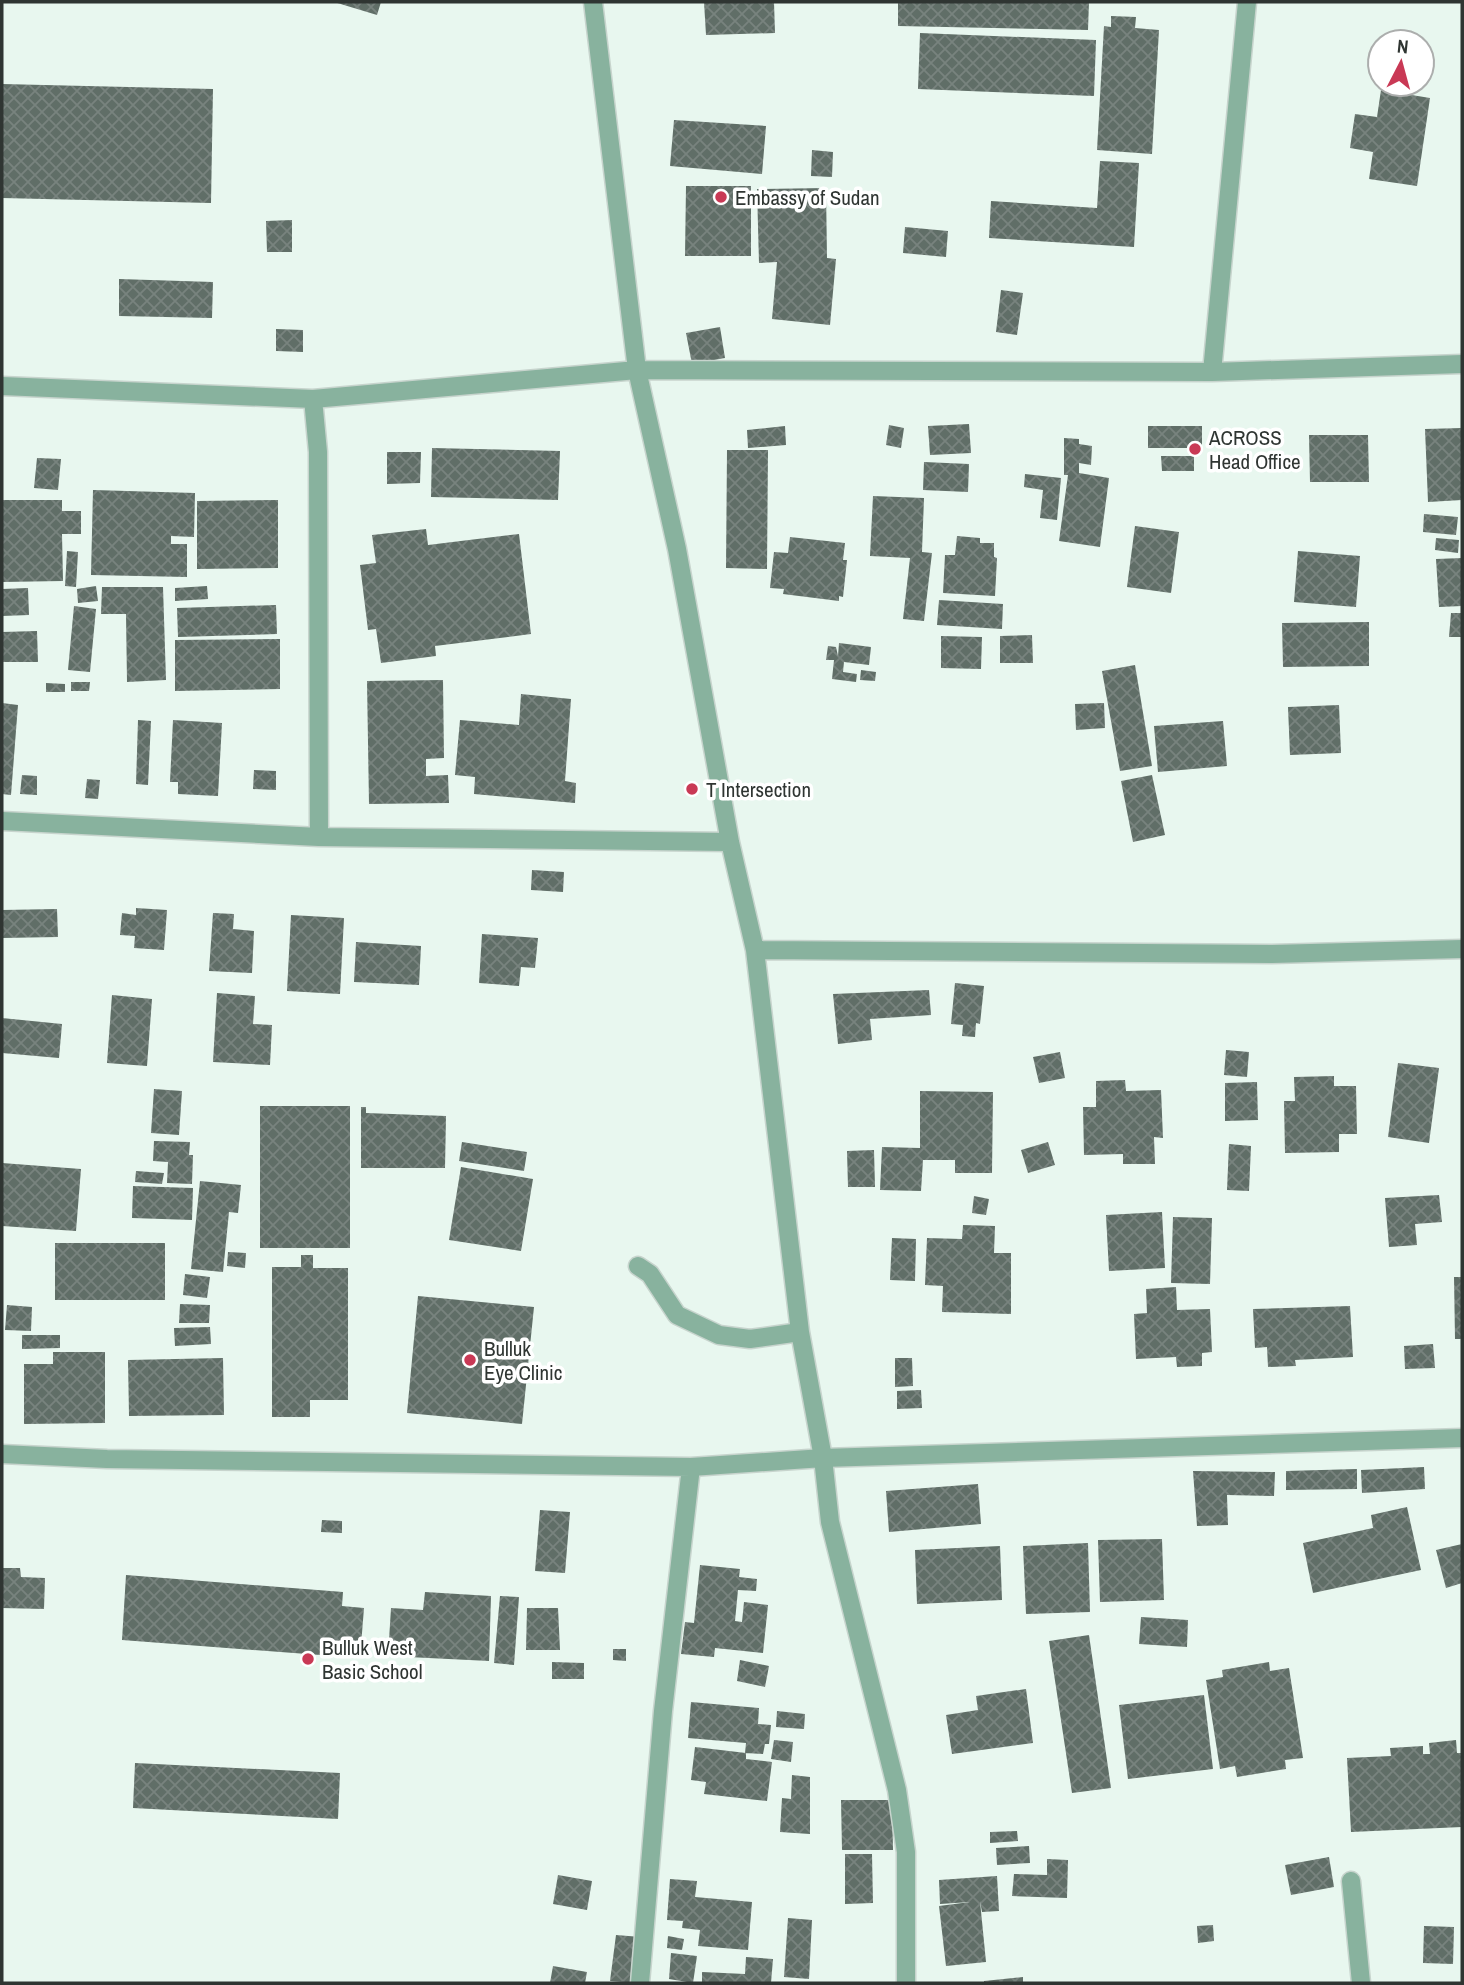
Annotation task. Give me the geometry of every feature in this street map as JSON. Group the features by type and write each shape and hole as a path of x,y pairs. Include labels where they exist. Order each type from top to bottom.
{"street":[{"path":"593,2 637,370 677,549 730,842 755,950 800,1332 823,1458 830,1522 897,1790 906,1852 906,1983"},
{"path":"1212,372 1247,2"},
{"path":"2,386 313,399 637,370 1212,372 1462,364"},
{"path":"313,399 318,466 319,837"},
{"path":"2,821 319,837 730,842"},
{"path":"755,950 1272,954 1462,949"},
{"path":"638,1266 650,1275 677,1315 719,1335 750,1339 800,1332"},
{"path":"2,1454 107,1459 691,1467 823,1458 1462,1438"},
{"path":"640,1983 663,1711 691,1467"},
{"path":"1351,1881 1361,1983"}],"building":[{"path":"334,2 381,2 377,15"},
{"path":"704,2 774,2 775,33 706,35"},
{"path":"898,2 1089,2 1088,30 898,26"},
{"path":"1111,16 1136,17 1135,28 1159,30 1152,154 1097,150 1104,26 1111,27"},
{"path":"920,33 1096,40 1094,96 918,89"},
{"path":"2,84 213,89 211,203 2,198"},
{"path":"1380,98 1430,98 1417,186 1369,179 1373,152 1350,148 1355,114 1377,117"},
{"path":"674,120 766,126 762,174 670,166"},
{"path":"812,150 833,152 832,177 811,176"},
{"path":"1100,161 1139,163 1134,247 989,238 991,201 1097,208"},
{"path":"686,186 751,186 751,256 685,256"},
{"path":"826,188 827,258 836,259 830,325 772,319 777,262 759,263 757,189"},
{"path":"292,220 292,252 267,252 266,221"},
{"path":"905,227 948,231 946,257 903,253"},
{"path":"119,279 213,282 212,318 119,316"},
{"path":"1001,290 1023,293 1017,335 996,332"},
{"path":"720,327 725,358 692,364 686,333"},
{"path":"276,329 303,330 303,352 276,351"},
{"path":"969,424 971,453 930,455 928,426"},
{"path":"889,425 904,428 901,448 886,445"},
{"path":"785,426 786,445 748,448 747,430"},
{"path":"1148,426 1202,426 1202,448 1148,448"},
{"path":"1462,428 1462,500 1428,502 1425,429"},
{"path":"1309,435 1368,435 1369,482 1310,482"},
{"path":"1064,438 1079,439 1079,444 1092,446 1091,465 1079,463 1079,473 1109,478 1100,547 1059,541 1068,475 1064,475"},
{"path":"432,448 560,451 558,500 431,497"},
{"path":"727,450 768,450 767,569 726,568"},
{"path":"387,452 421,452 420,483 387,484"},
{"path":"1161,456 1194,456 1194,471 1162,471"},
{"path":"37,458 61,459 58,490 34,488"},
{"path":"924,462 969,464 968,492 923,490"},
{"path":"1025,474 1061,478 1057,520 1040,518 1043,490 1024,487"},
{"path":"93,490 195,493 194,537 171,536 171,544 187,544 187,577 91,575"},
{"path":"873,496 924,498 922,552 932,553 924,621 903,619 910,558 870,556"},
{"path":"2,500 62,500 62,511 81,511 81,534 62,534 63,581 2,582"},
{"path":"278,500 278,568 197,569 197,501"},
{"path":"1424,514 1458,517 1456,535 1423,532"},
{"path":"1135,526 1179,532 1171,593 1127,587"},
{"path":"426,529 428,545 519,534 531,634 435,646 436,656 381,663 376,629 368,630 360,565 376,563 372,535"},
{"path":"957,536 980,538 980,543 994,543 994,557 997,558 995,596 943,593 945,555 955,555"},
{"path":"790,537 845,543 843,560 847,560 843,597 839,596 839,601 783,594 784,589 770,588 774,552 788,553"},
{"path":"1436,538 1459,540 1458,553 1435,550"},
{"path":"67,551 78,552 76,587 65,586"},
{"path":"1298,551 1360,556 1356,607 1294,602"},
{"path":"1462,558 1462,606 1439,607 1436,559"},
{"path":"96,586 98,601 78,603 77,589"},
{"path":"207,586 208,599 175,601 175,588"},
{"path":"102,587 163,587 166,680 127,682 126,614 101,614"},
{"path":"28,588 29,615 2,616 2,589"},
{"path":"939,600 1003,604 1002,629 937,625"},
{"path":"276,605 277,634 178,637 177,608"},
{"path":"74,606 96,609 90,672 68,670"},
{"path":"1451,613 1462,613 1462,637 1449,637"},
{"path":"1369,622 1369,666 1283,667 1282,623"},
{"path":"37,631 38,662 2,662 2,632"},
{"path":"1032,635 1033,663 1000,663 1000,636"},
{"path":"941,636 982,637 981,669 941,668"},
{"path":"280,639 280,689 175,691 175,640"},
{"path":"839,643 871,647 869,665 844,662 843,672 857,674 856,682 832,679 834,660 826,660 828,646 836,647 838,656"},
{"path":"1135,665 1152,766 1120,771 1102,671"},
{"path":"861,670 876,672 875,681 860,680"},
{"path":"443,680 444,758 426,759 426,776 448,775 449,803 369,804 367,681"},
{"path":"71,682 90,682 89,691 71,691"},
{"path":"46,683 65,684 65,692 46,692"},
{"path":"521,694 571,699 565,781 576,783 575,803 474,794 475,777 455,775 460,720 519,725"},
{"path":"2,703 18,705 11,795 2,794"},
{"path":"1104,703 1105,728 1076,730 1075,704"},
{"path":"1339,705 1341,753 1290,755 1288,707"},
{"path":"138,720 151,721 148,785 136,784"},
{"path":"173,720 222,723 218,796 178,794 178,782 170,782"},
{"path":"1223,721 1227,766 1158,772 1154,726"},
{"path":"254,770 276,771 276,790 253,789"},
{"path":"22,775 37,776 37,795 20,794"},
{"path":"1152,775 1165,835 1133,842 1121,781"},
{"path":"87,779 100,780 98,799 85,798"},
{"path":"532,870 564,872 563,892 531,890"},
{"path":"136,908 167,910 164,950 134,948 135,936 120,935 122,913 136,915"},
{"path":"57,909 58,937 2,938 2,910"},
{"path":"213,913 234,914 233,929 254,931 252,973 209,971"},
{"path":"291,915 344,918 340,994 287,991"},
{"path":"482,934 538,938 535,968 521,967 519,986 479,983"},
{"path":"356,942 421,946 419,985 354,982"},
{"path":"955,983 984,986 980,1024 976,1023 975,1037 962,1036 963,1025 951,1024"},
{"path":"929,990 931,1015 870,1019 872,1040 838,1044 833,994"},
{"path":"217,993 255,996 253,1024 272,1025 270,1065 213,1062"},
{"path":"112,995 152,999 147,1066 107,1063"},
{"path":"2,1018 62,1024 59,1058 2,1053"},
{"path":"1226,1050 1249,1052 1247,1077 1224,1075"},
{"path":"1060,1052 1065,1078 1039,1083 1033,1057"},
{"path":"1398,1063 1439,1068 1429,1143 1388,1137"},
{"path":"1334,1076 1334,1086 1356,1086 1357,1134 1339,1134 1339,1152 1285,1153 1284,1101 1295,1101 1294,1077"},
{"path":"1125,1080 1126,1091 1161,1090 1163,1138 1154,1137 1155,1164 1123,1164 1123,1154 1084,1155 1083,1107 1096,1107 1096,1081"},
{"path":"1257,1082 1258,1120 1225,1121 1225,1083"},
{"path":"154,1089 182,1091 179,1135 151,1133"},
{"path":"920,1091 993,1092 992,1173 955,1173 955,1160 923,1160 921,1191 880,1190 882,1147 920,1148"},
{"path":"260,1106 350,1106 350,1248 260,1248"},
{"path":"361,1107 366,1107 366,1113 446,1116 445,1168 361,1168"},
{"path":"154,1141 190,1142 189,1155 193,1155 192,1184 167,1183 168,1162 153,1161"},
{"path":"462,1142 527,1152 524,1171 459,1161"},
{"path":"1048,1142 1055,1165 1028,1173 1021,1150"},
{"path":"1229,1144 1251,1146 1249,1191 1227,1190"},
{"path":"874,1150 875,1187 848,1187 847,1151"},
{"path":"2,1163 81,1169 76,1231 2,1226"},
{"path":"461,1167 533,1179 521,1251 449,1240"},
{"path":"136,1171 164,1173 162,1184 135,1182"},
{"path":"200,1181 241,1185 238,1213 229,1212 223,1272 191,1269"},
{"path":"133,1186 193,1188 192,1220 132,1218"},
{"path":"1439,1195 1442,1222 1415,1224 1417,1245 1389,1247 1385,1198"},
{"path":"974,1196 989,1199 986,1215 972,1213"},
{"path":"1162,1212 1165,1268 1109,1271 1106,1215"},
{"path":"1173,1217 1212,1218 1210,1284 1171,1283"},
{"path":"963,1225 995,1226 994,1253 1011,1253 1011,1314 942,1312 943,1286 925,1285 927,1238 962,1239"},
{"path":"892,1238 916,1239 915,1281 890,1280"},
{"path":"55,1243 165,1243 165,1300 55,1300"},
{"path":"228,1252 246,1253 245,1268 227,1266"},
{"path":"301,1255 313,1255 313,1268 348,1268 348,1400 310,1400 310,1417 272,1417 272,1267 301,1267"},
{"path":"185,1274 210,1277 207,1298 183,1295"},
{"path":"1454,1277 1462,1277 1462,1339 1455,1339"},
{"path":"1176,1287 1177,1310 1210,1309 1212,1352 1202,1353 1202,1366 1177,1367 1176,1357 1136,1359 1134,1314 1147,1313 1146,1289"},
{"name":"Bulluk Eye Clinic","path":"418,1296 534,1307 522,1424 407,1413"},
{"path":"180,1304 210,1305 209,1323 179,1323"},
{"path":"7,1305 32,1307 31,1331 5,1330"},
{"path":"1350,1306 1353,1357 1295,1360 1296,1366 1268,1367 1267,1347 1255,1348 1253,1309"},
{"path":"210,1327 211,1344 175,1346 174,1328"},
{"path":"22,1335 60,1335 60,1348 22,1349"},
{"path":"1433,1344 1435,1368 1405,1369 1404,1346"},
{"path":"53,1352 105,1352 105,1423 24,1424 24,1364 53,1364"},
{"path":"223,1358 224,1415 129,1416 128,1360"},
{"path":"895,1358 912,1358 913,1386 895,1387"},
{"path":"921,1390 922,1408 897,1409 897,1391"},
{"path":"1424,1467 1425,1489 1362,1493 1361,1470"},
{"path":"1357,1469 1357,1489 1286,1490 1286,1471"},
{"path":"1193,1471 1275,1472 1274,1496 1227,1495 1228,1525 1197,1526"},
{"path":"978,1484 981,1524 889,1532 886,1491"},
{"path":"1407,1507 1421,1570 1313,1593 1303,1543 1373,1528 1371,1515"},
{"path":"540,1510 570,1512 565,1573 535,1571"},
{"path":"322,1520 342,1521 342,1533 321,1532"},
{"path":"1162,1539 1164,1600 1100,1602 1098,1540"},
{"path":"1088,1543 1090,1612 1026,1614 1023,1546"},
{"path":"1462,1544 1462,1583 1446,1588 1436,1550"},
{"path":"1000,1546 1002,1600 917,1604 915,1550"},
{"path":"700,1565 740,1569 739,1577 757,1579 756,1591 738,1590 735,1621 742,1622 744,1602 768,1605 763,1653 715,1648 714,1657 681,1654 685,1622 694,1623"},
{"path":"2,1568 20,1568 21,1577 45,1578 44,1609 2,1608"},
{"path":"126,1575 343,1592 342,1606 364,1608 360,1658 122,1640"},
{"path":"425,1592 491,1596 489,1661 388,1656 391,1608 423,1610"},
{"path":"500,1596 519,1597 514,1665 494,1663"},
{"path":"527,1608 558,1608 560,1650 526,1650"},
{"path":"1141,1617 1188,1620 1187,1647 1139,1644"},
{"path":"1089,1635 1111,1788 1072,1793 1049,1641"},
{"path":"613,1649 626,1649 626,1661 613,1660"},
{"path":"740,1660 769,1666 765,1687 737,1681"},
{"path":"552,1662 584,1663 584,1679 552,1679"},
{"path":"1269,1662 1270,1671 1289,1668 1303,1758 1285,1760 1286,1769 1237,1777 1235,1766 1220,1769 1206,1680 1223,1677 1222,1670"},
{"path":"1026,1689 1033,1743 952,1754 946,1715 978,1710 976,1696"},
{"path":"1204,1695 1213,1769 1128,1779 1119,1705"},
{"path":"691,1702 759,1708 758,1724 771,1725 769,1744 765,1744 763,1754 745,1753 746,1743 688,1738"},
{"path":"777,1711 805,1714 804,1729 776,1727"},
{"path":"774,1740 793,1742 791,1762 771,1759"},
{"path":"1456,1740 1457,1753 1462,1753 1462,1827 1351,1832 1347,1758 1391,1756 1390,1748 1423,1746 1423,1754 1430,1754 1429,1743"},
{"path":"695,1747 746,1753 746,1759 772,1762 767,1801 704,1794 706,1782 691,1780"},
{"path":"135,1763 340,1773 338,1819 133,1808"},
{"path":"792,1775 810,1777 810,1834 780,1832 782,1798 791,1799"},
{"path":"841,1800 892,1800 893,1850 842,1850"},
{"path":"1017,1831 1018,1841 990,1843 990,1832"},
{"path":"1029,1846 1030,1863 997,1865 996,1848"},
{"path":"845,1854 872,1854 873,1903 845,1904"},
{"path":"1329,1857 1334,1887 1291,1895 1285,1865"},
{"path":"1047,1859 1068,1860 1067,1898 1012,1896 1014,1874 1047,1875"},
{"path":"558,1875 592,1881 587,1910 553,1904"},
{"path":"997,1876 999,1911 982,1912 980,1901 986,1962 946,1966 939,1906 970,1902 940,1904 939,1880"},
{"path":"670,1879 697,1881 695,1897 752,1902 748,1950 698,1946 700,1930 682,1928 683,1921 667,1920"},
{"path":"788,1918 812,1920 809,1979 784,1977"},
{"path":"1213,1925 1214,1941 1198,1943 1197,1926"},
{"path":"1424,1926 1454,1927 1453,1964 1423,1963"},
{"path":"616,1935 641,1937 636,1983 610,1981"},
{"path":"668,1936 684,1939 682,1950 667,1948"},
{"path":"671,1953 697,1956 693,1983 669,1979"},
{"path":"746,1957 773,1959 771,1983 702,1983 702,1972 745,1974"},
{"path":"553,1966 587,1972 585,1983 550,1983"},
{"path":"1023,1977 1023,1983 984,1983 984,1981"}],"place":[{"name":"Embassy of Sudan","path":"721,197"},
{"name":"ACROSS Head Office","path":"1195,449"},
{"name":"T Intersection","path":"692,789"},
{"name":"Bulluk Eye Clinic","path":"470,1360"},
{"name":"Bulluk West Basic School","path":"308,1659"}]}
